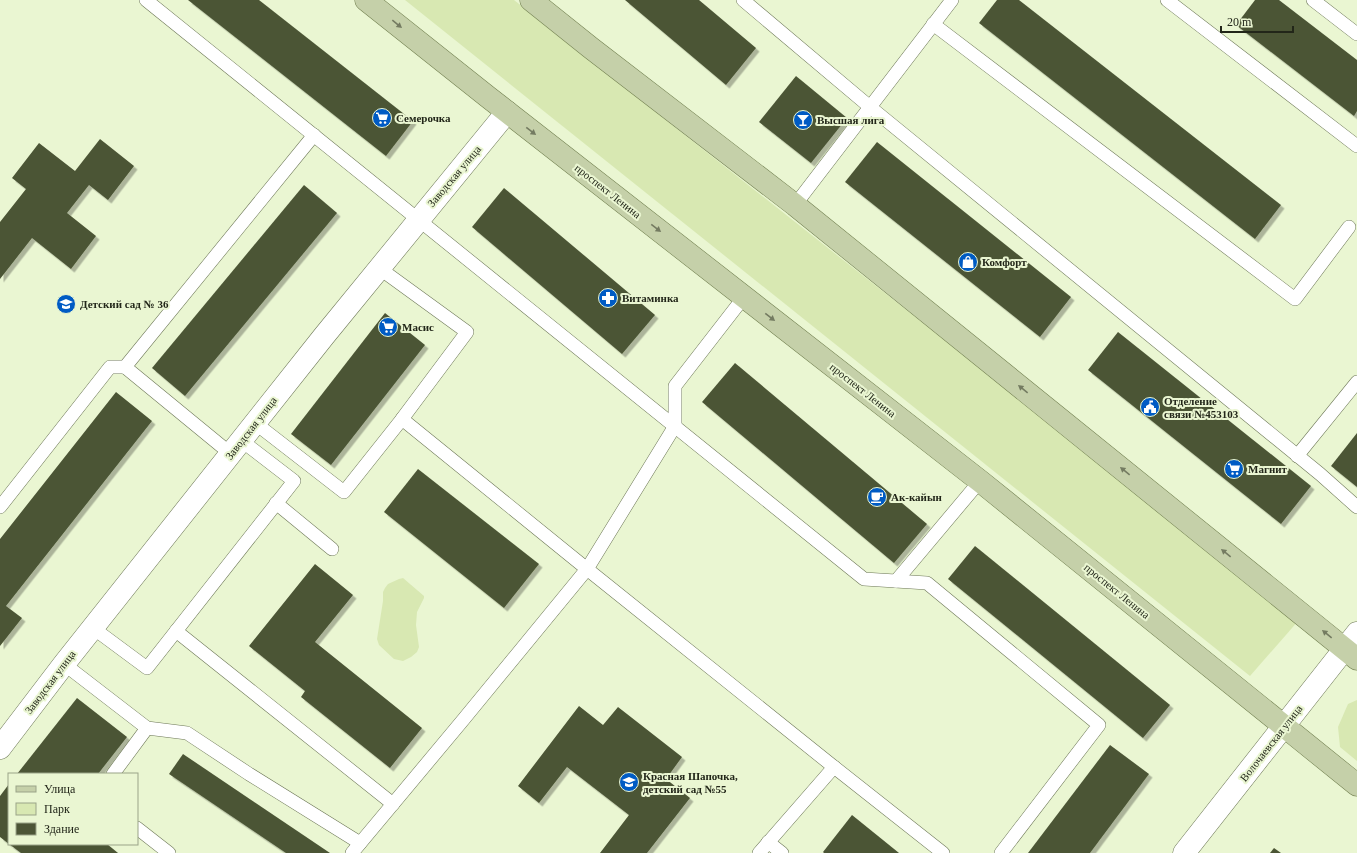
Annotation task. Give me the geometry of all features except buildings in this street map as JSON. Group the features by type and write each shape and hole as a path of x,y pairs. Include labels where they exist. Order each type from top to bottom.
{"main road":[{"name":"проспект Ленина","path":"366,0 507,112 980,481 1357,785"},
{"path":"531,0 795,205 1353,647"}],"street":[{"name":"Заводская улица","path":"0,748 64,664 255,423 418,219 507,112"},
{"name":"Волочаевская улица","path":"1184,853 1284,726 1353,647"}],"lane":[{"path":"146,0 864,579 927,583 1098,725 1001,853"},
{"path":"743,0 870,107 1297,456 1357,507"},
{"path":"795,205 952,0"},
{"path":"1167,0 1357,146"},
{"path":"1313,0 1357,34"},
{"path":"934,24 1295,299 1349,227"},
{"path":"125,367 314,135"},
{"path":"255,423 344,492 402,419 467,332 379,268"},
{"path":"64,664 147,728 187,733 356,848 586,570 675,426 676,386 744,297"},
{"path":"0,507 110,367 125,367 236,447 294,481 147,668 93,628"},
{"path":"1297,456 1357,382"},
{"path":"402,419 586,570 943,853"},
{"path":"896,581 980,481"},
{"path":"276,503 332,549"},
{"path":"176,631 393,804"},
{"path":"114,773 147,728"},
{"path":"758,853 834,767"},
{"path":"138,829 169,853"},
{"path":"768,842 782,853"}],"green space":[{"path":"405,0 514,0 1299,620 1250,676"},
{"path":"403,578 424,596 424,598 417,612 416,625 419,647 417,652 403,661 394,659 379,645 377,639 383,592 388,584"},
{"path":"1357,700 1357,761 1340,747 1338,727 1348,704"}],"place":[{"name":"Семерочка","path":"382,118"},
{"name":"Высшая лига","path":"803,120"},
{"name":"Комфорт","path":"968,262"},
{"name":"Витаминка","path":"608,298"},
{"name":"Детский сад № 36","path":"66,304"},
{"name":"Масис","path":"388,327"},
{"name":"Отделение связи №453103","path":"1150,407"},
{"name":"Магнит","path":"1234,469"},
{"name":"Ак-кайын","path":"877,497"},
{"name":"Красная Шапочка, детский сад №55","path":"629,782"}]}
